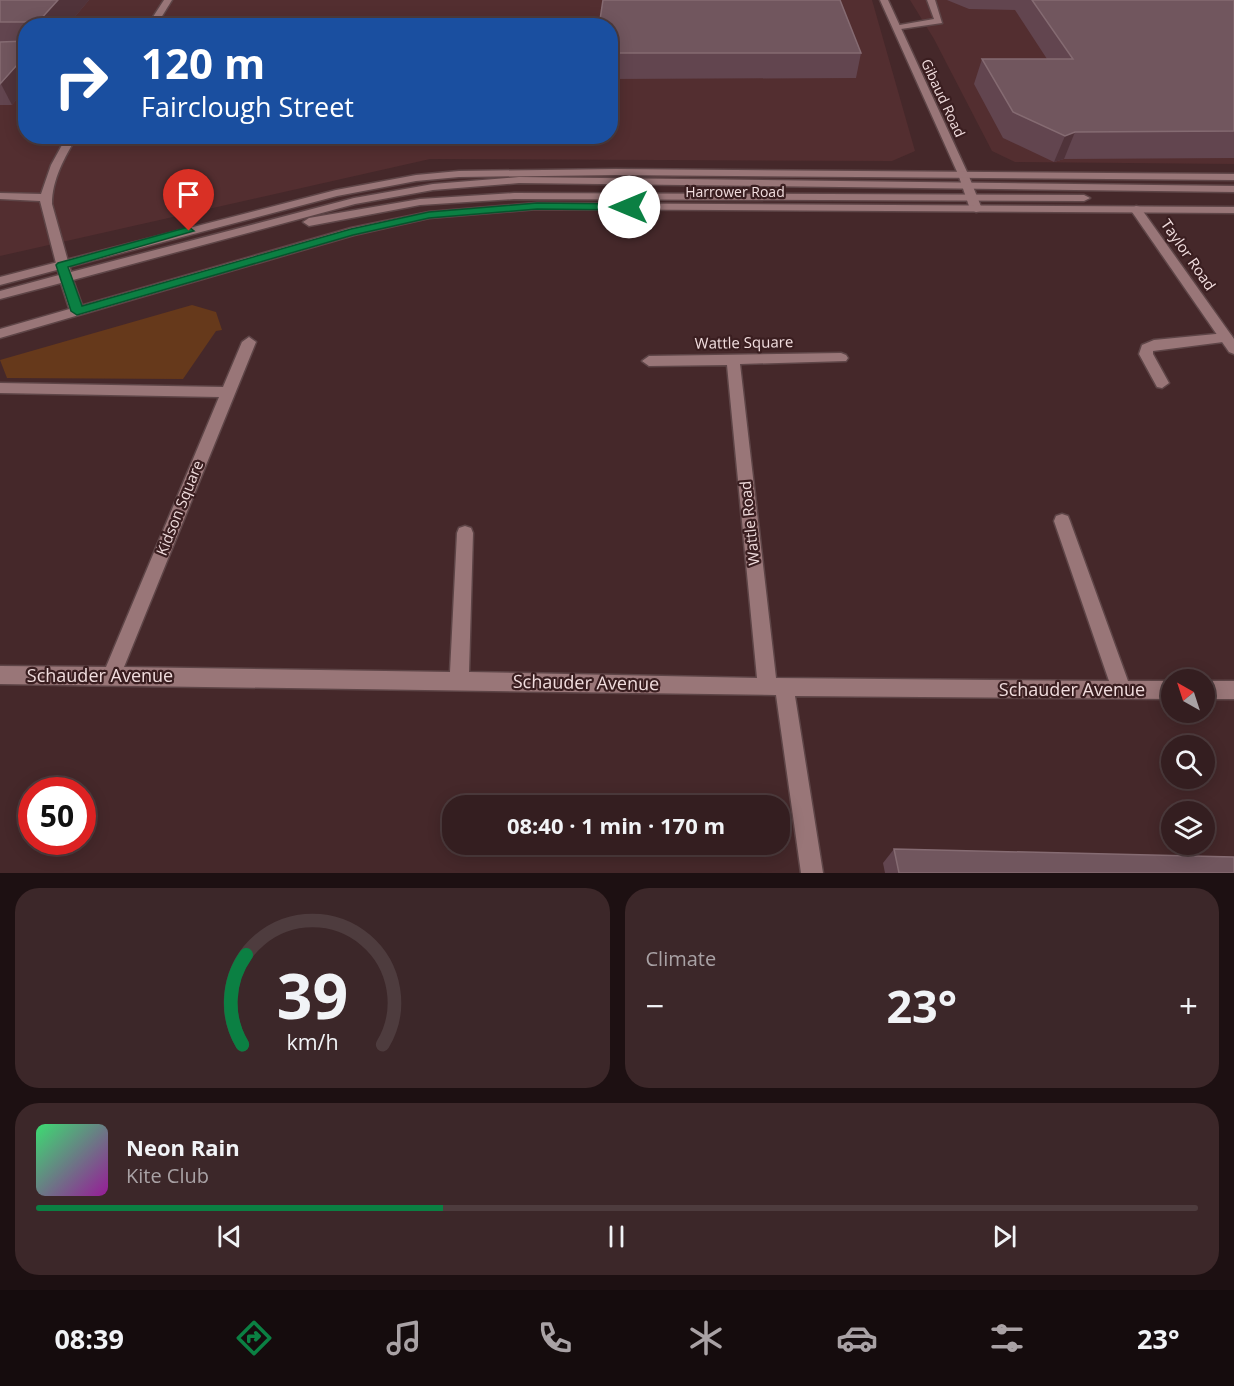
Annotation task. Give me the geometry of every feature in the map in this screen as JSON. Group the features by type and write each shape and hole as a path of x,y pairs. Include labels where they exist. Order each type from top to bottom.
{"street":[{"path":"156,18 168,0"},
{"name":"Gibaud Road","path":"884,0 972,198"},
{"path":"897,28 939,21 931,0"},
{"path":"68,144 56,167 45,198 77,311"},
{"name":"Harrower Road","path":"0,281 66,276 295,203 416,178 524,172 1234,177"},
{"path":"0,295 354,201 471,183 519,180 876,183 972,198 1234,189"},
{"path":"0,196 45,198"},
{"path":"0,305 66,276 306,222 420,202 514,196 1234,199"},
{"name":"Harrower Road","path":"0,334 351,232 429,215 537,206 972,198 1136,209 1234,210"},
{"name":"Taylor Road","path":"1136,209 1230,344"},
{"name":"Kidson Square","path":"112,675 249,342"},
{"path":"1162,382 1146,354 1147,348 1154,345 1230,344"},
{"name":"Wattle Square","path":"649,361 841,358"},
{"name":"Wattle Road","path":"733,360 776,687 812,873"},
{"path":"0,388 228,392"},
{"path":"1062,521 1122,690"},
{"path":"459,680 465,533"},
{"name":"Schauder Avenue","path":"0,675 459,680 776,687 1161,690"},
{"path":"1215,690 1234,690"}],"shaded area":[{"path":"0,0 872,0 915,151 892,161 430,159 0,256"},
{"path":"910,0 1234,0 1234,164 1015,162 992,151 934,39"},
{"path":"192,305 216,312 222,330 216,331 183,379 7,378 0,360"}],"building":[{"path":"0,0 58,0 42,18 18,18 18,22 0,22"},
{"path":"603,0 840,0 861,53 618,53 618,18 600,18"},
{"path":"1032,0 1234,0 1234,131 1075,132 1065,136 1013,112 982,59 1073,59"},
{"path":"18,41 18,64 0,84 0,42"},
{"path":"894,849 1234,857 1234,873 899,873"}],"route":[{"path":"189,231 62,265 77,311 351,232 429,215 537,206 629,207"}]}
